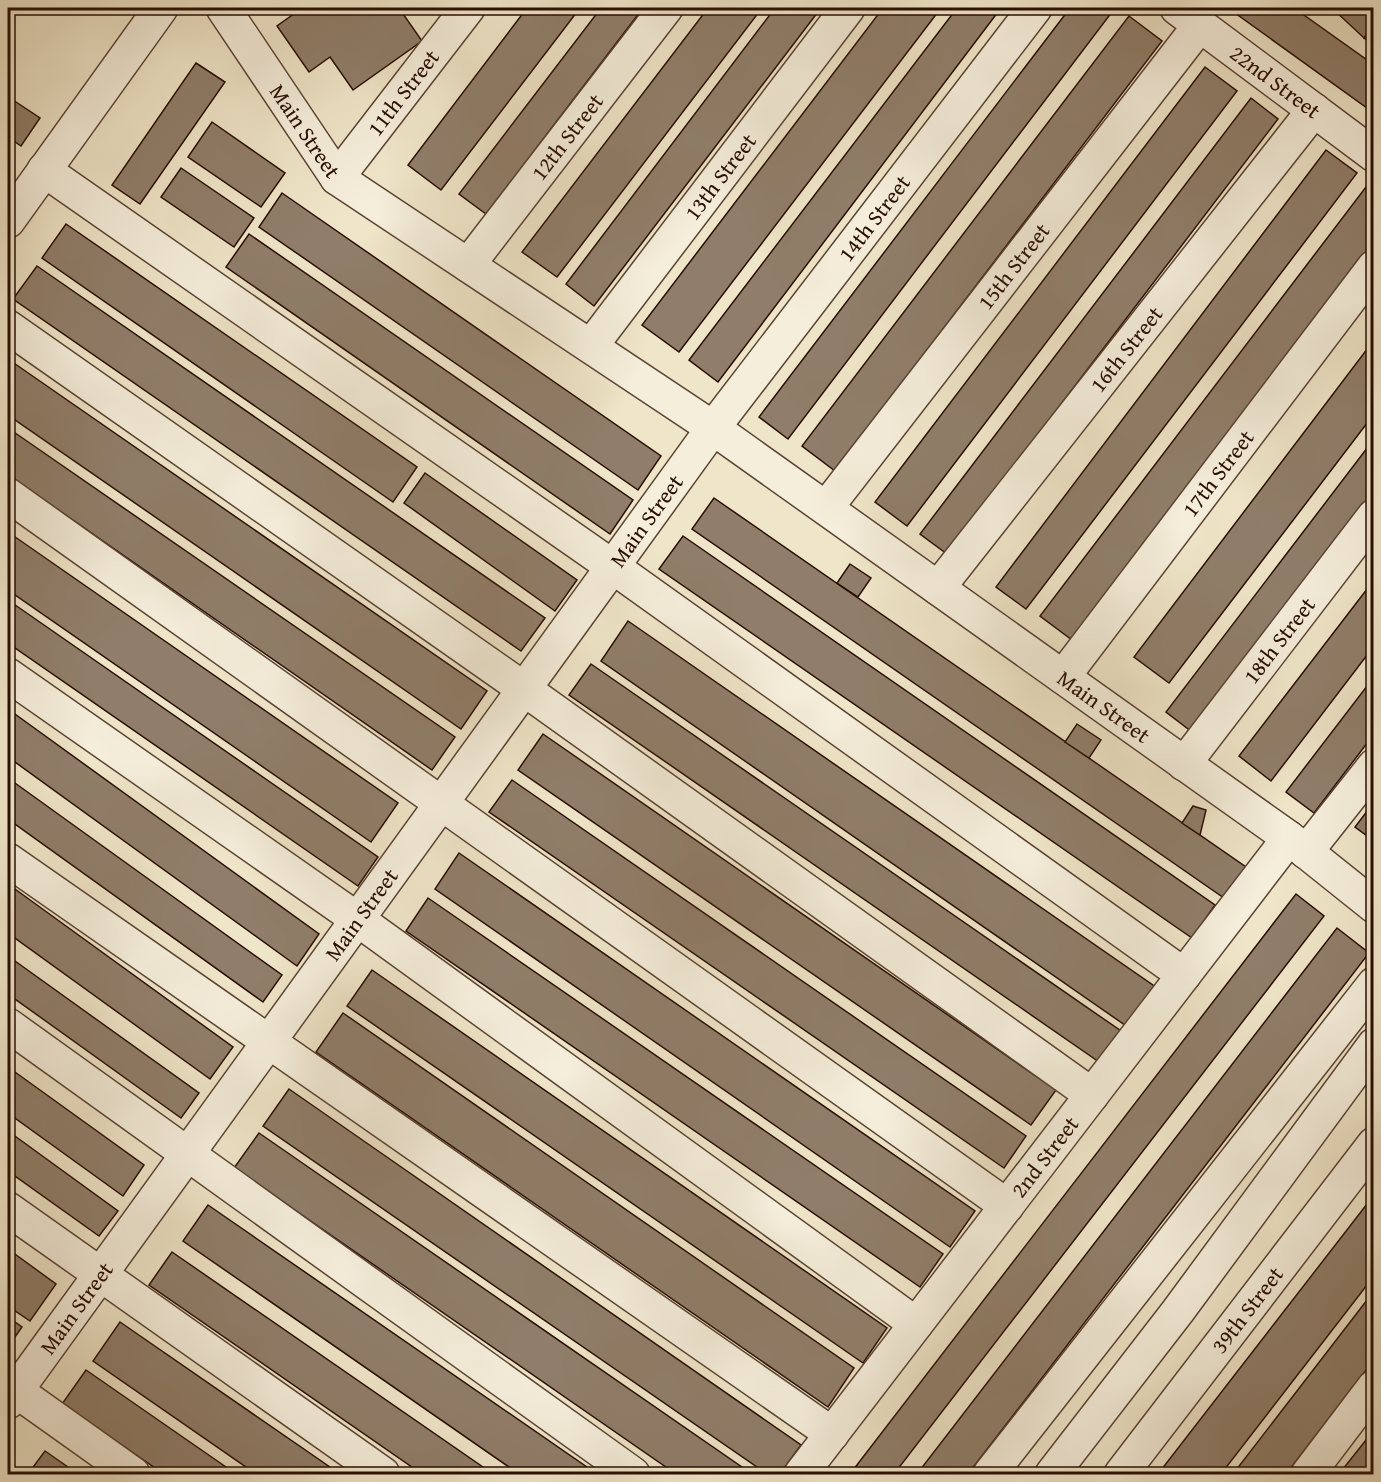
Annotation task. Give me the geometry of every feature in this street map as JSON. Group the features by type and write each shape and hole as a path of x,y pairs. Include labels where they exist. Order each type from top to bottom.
{"street":[{"path":"8,221 161,8"},
{"name":"Main Street","path":"223,8 337,178 713,428 1297,845 1374,906"},
{"name":"11th Street","path":"337,178 468,8"},
{"name":"12th Street","path":"468,265 666,8"},
{"name":"13th Street","path":"591,346 848,8"},
{"name":"14th Street","path":"713,428 1035,8"},
{"name":"22nd Street","path":"1188,16 1374,154"},
{"name":"15th Street","path":"826,508 1188,16"},
{"name":"16th Street","path":"938,588 1314,110"},
{"path":"44,170 613,567 1184,975"},
{"name":"17th Street","path":"1063,678 1363,302 1374,267"},
{"path":"8,327 524,689 1092,1095"},
{"name":"Main Street","path":"10,1392 268,1043 713,428"},
{"path":"8,495 1007,1206"},
{"name":"18th Street","path":"1184,764 1374,516"},
{"path":"8,675 357,919 916,1324"},
{"name":"2nd Street","path":"801,1474 1184,975 1297,845 1374,766"},
{"path":"8,860 832,1434"},
{"path":"990,1474 1374,984"},
{"path":"8,1025 633,1474"},
{"path":"1052,1474 1178,1311 1374,1045"},
{"name":"39th Street","path":"1121,1474 1374,1144"},
{"path":"8,1209 383,1474"},
{"path":"1308,1474 1374,1387"},
{"path":"10,1392 133,1474"}],"building":[{"path":"295,8 399,8 422,41 353,90 330,57 309,72 277,26 298,11"},
{"path":"527,8 580,8 441,190 408,165"},
{"path":"601,8 643,8 486,214 459,194"},
{"path":"708,8 762,8 557,277 522,252"},
{"path":"775,8 821,8 594,306 566,284"},
{"path":"883,8 941,8 679,352 642,325"},
{"path":"957,8 1001,8 718,382 689,360"},
{"path":"1070,8 1115,8 788,439 759,417"},
{"path":"1228,8 1294,8 1374,65 1374,113"},
{"path":"1332,8 1374,8 1374,25 1364,38"},
{"path":"1129,16 1162,41 835,471 802,446"},
{"path":"1374,24 1374,45 1364,38"},
{"path":"196,63 225,82 140,204 112,185"},
{"path":"1205,67 1237,91 907,526 875,502"},
{"path":"10,98 40,118 21,146 8,137"},
{"path":"1251,98 1278,119 947,554 920,534"},
{"path":"212,122 285,173 261,207 188,157"},
{"path":"1326,150 1357,173 1026,609 996,587"},
{"path":"181,168 254,218 234,247 161,197"},
{"path":"1369,183 1374,187 1374,242 1072,640 1040,616"},
{"path":"282,193 661,456 638,490 259,227"},
{"path":"66,224 417,467 393,502 42,258"},
{"path":"249,234 633,500 610,534 226,267"},
{"path":"37,266 545,618 521,651 13,299"},
{"path":"1374,340 1374,414 1169,683 1134,657"},
{"path":"8,359 487,691 461,729 8,415"},
{"path":"8,428 455,737 432,770 8,475"},
{"path":"1374,439 1374,494 1192,732 1166,712"},
{"path":"425,473 577,580 555,611 404,503"},
{"path":"714,498 1246,867 1224,898 692,529"},
{"path":"8,532 398,803 371,842 8,590"},
{"path":"683,536 1215,905 1192,938 659,569"},
{"path":"850,564 871,578 858,597 837,583"},
{"path":"1374,580 1374,646 1271,781 1239,756"},
{"path":"8,600 378,857 358,886 8,643"},
{"path":"628,621 1160,990 1132,1030 601,661"},
{"path":"591,664 1124,1033 1102,1064 569,695"},
{"path":"1374,677 1374,734 1314,813 1286,792"},
{"path":"8,709 319,934 297,966 8,757"},
{"path":"1077,724 1101,740 1089,758 1065,742"},
{"path":"543,734 1056,1090 1031,1125 518,770"},
{"path":"8,778 282,975 263,1002 8,819"},
{"path":"512,780 1026,1136 1004,1168 489,812"},
{"path":"1374,802 1374,841 1355,827"},
{"path":"1193,806 1206,810 1200,835 1182,823"},
{"path":"459,853 975,1211 950,1247 435,889"},
{"path":"8,884 233,1047 210,1079 8,933"},
{"path":"1296,894 1324,916 894,1474 850,1474"},
{"path":"428,898 943,1254 920,1287 406,931"},
{"path":"1337,928 1369,953 968,1474 917,1474"},
{"path":"8,956 199,1093 181,1118 8,994"},
{"path":"372,970 887,1328 863,1363 347,1006"},
{"path":"343,1013 854,1368 828,1407 316,1052"},
{"path":"8,1067 144,1165 123,1196 8,1113"},
{"path":"289,1089 801,1445 780,1474 767,1474 263,1126"},
{"path":"8,1131 118,1211 99,1236 8,1171"},
{"path":"259,1133 752,1474 676,1474 234,1168"},
{"path":"1374,1195 1374,1276 1221,1474 1158,1474"},
{"path":"208,1205 597,1474 519,1474 183,1241"},
{"path":"8,1249 56,1284 30,1321 8,1306"},
{"path":"172,1252 493,1474 422,1474 149,1285"},
{"path":"1374,1291 1374,1360 1286,1474 1233,1474"},
{"path":"8,1317 22,1327 8,1347"},
{"path":"120,1322 340,1474 256,1474 93,1361"},
{"path":"86,1370 236,1474 164,1474 62,1404"},
{"path":"1374,1430 1374,1474 1339,1474"},
{"path":"45,1451 78,1474 28,1474"}],"waterway":[{"path":"8,10 14,8"}]}
